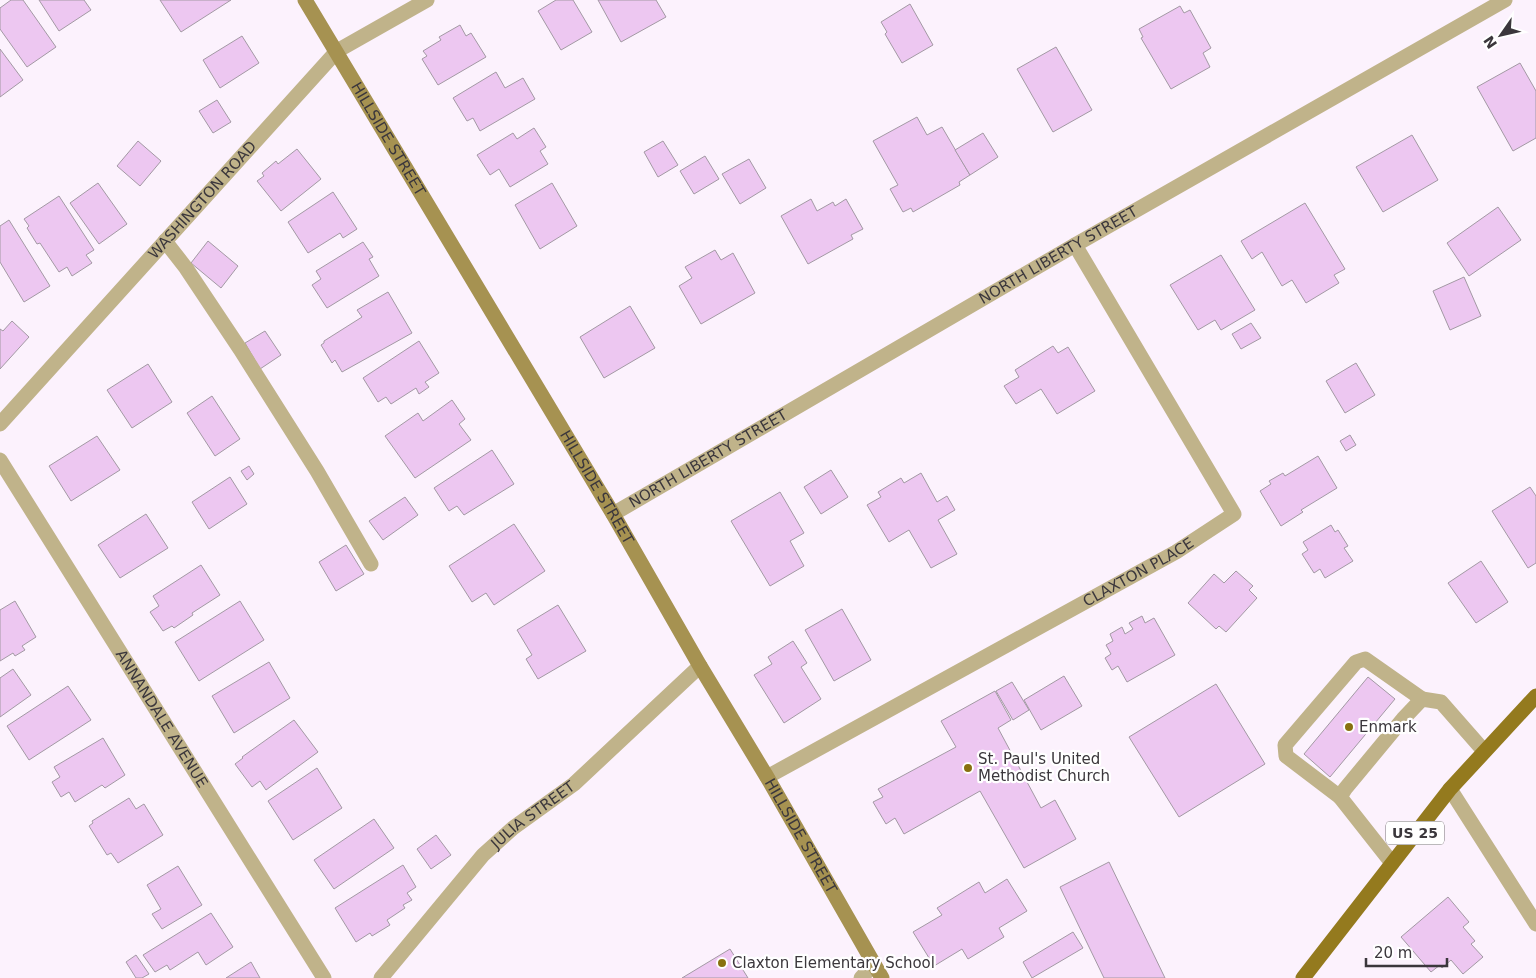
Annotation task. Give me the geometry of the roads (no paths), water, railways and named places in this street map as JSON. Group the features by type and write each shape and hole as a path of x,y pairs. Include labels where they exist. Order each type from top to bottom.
{"main road":[{"name":"US 25","path":"1303,978 1450,789 1536,696"}],"street":[{"name":"HILLSIDE STREET","path":"305,0 614,514 700,666 767,777 882,978"},
{"name":"WASHINGTON ROAD","path":"0,424 337,51 427,0"},
{"name":"NORTH LIBERTY STREET","path":"614,514 1074,245 1505,0"},
{"path":"165,241 186,268 240,349 317,471 371,564"},
{"name":"CLAXTON PLACE","path":"767,777 1176,552 1234,514 1074,245"},
{"name":"ANNANDALE AVENUE","path":"0,460 324,978"},
{"path":"1392,863 1340,797 1286,756 1285,745 1356,662 1365,659 1422,699 1441,702 1484,751"},
{"name":"JULIA STREET","path":"381,978 483,855 513,828 574,784 700,666"},
{"path":"1340,797 1403,718 1422,699"},
{"path":"1450,789 1536,924"},
{"path":"861,978 874,964"}],"place":[{"name":"Enmark","path":"1349,727"},
{"name":"St. Paul's United Methodist Church","path":"968,768"},
{"name":"Claxton Elementary School","path":"722,963"}]}
